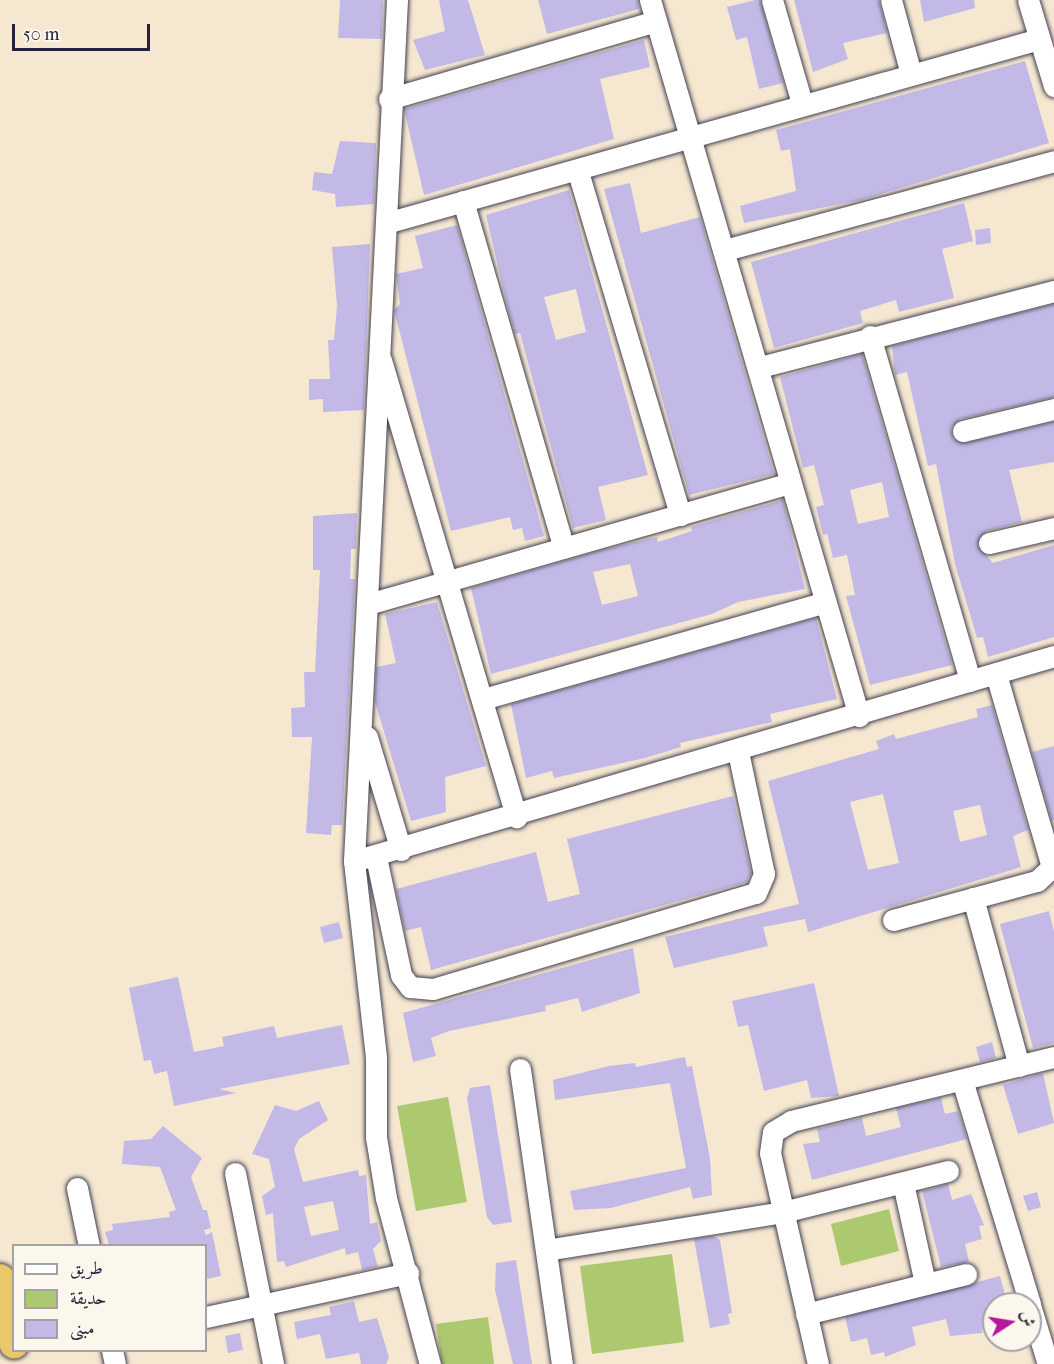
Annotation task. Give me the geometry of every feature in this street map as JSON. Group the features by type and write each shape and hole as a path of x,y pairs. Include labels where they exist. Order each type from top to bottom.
{"highway":[{"path":"0,1279 12,1334"}],"street":[{"path":"397,0 390,99 386,223 376,342 363,722 354,861 375,1057 376,1137 386,1198 408,1273 430,1364"},
{"path":"650,0 760,366 790,483 858,716"},
{"path":"772,0 802,103"},
{"path":"891,0 911,74"},
{"path":"1028,0 1054,86"},
{"path":"390,99 655,21"},
{"path":"386,223 691,141 802,103 1040,39"},
{"path":"725,250 1054,161"},
{"path":"578,172 680,514"},
{"path":"463,201 564,548"},
{"path":"760,366 870,336 1054,291"},
{"path":"870,336 970,681"},
{"path":"376,342 516,817"},
{"path":"963,431 1054,409"},
{"path":"368,604 790,483"},
{"path":"989,543 1054,528"},
{"path":"483,699 825,602"},
{"path":"354,861 401,850 738,752 1054,656"},
{"path":"893,920 1044,878 1053,860 996,674"},
{"path":"363,722 401,850"},
{"path":"376,857 405,982 425,991 456,983 756,892 764,874 738,752"},
{"path":"973,898 1019,1066"},
{"path":"818,1364 769,1146 778,1127 1054,1057"},
{"path":"520,1069 562,1364"},
{"path":"962,1080 1026,1292"},
{"path":"546,1250 783,1212 948,1171"},
{"path":"235,1173 273,1364"},
{"path":"903,1183 925,1283"},
{"path":"76,1188 89,1244"},
{"path":"207,1317 408,1273"},
{"path":"806,1314 966,1274"}],"green space":[{"path":"448,1097 467,1202 416,1211 397,1106"},
{"path":"889,1209 899,1251 841,1266 831,1224"},
{"path":"672,1254 684,1342 592,1354 580,1266"},
{"path":"488,1317 494,1364 442,1364 436,1324"}],"building":[{"path":"340,0 383,0 382,39 338,38"},
{"path":"439,0 468,0 485,55 425,70 413,40 445,31"},
{"path":"538,0 638,0 639,9 547,34"},
{"path":"760,0 783,83 759,89 747,37 736,40 727,7"},
{"path":"794,0 879,0 887,33 843,43 848,59 813,72"},
{"path":"920,0 974,0 975,8 924,22"},
{"path":"644,40 650,67 600,79 614,139 424,195 404,109"},
{"path":"1025,61 1049,143 861,200 744,223 740,206 796,191 790,149 781,151 776,130"},
{"path":"340,141 376,143 374,204 336,207 335,194 312,190 314,172 332,174"},
{"path":"630,183 641,233 700,217 774,474 689,495 604,189"},
{"path":"569,190 648,475 598,487 606,520 573,528 520,333 515,334 508,309 486,215","holes":["576,289 586,332 556,340 544,297"]},
{"path":"964,203 973,241 942,249 954,298 899,312 896,300 860,311 863,323 774,348 751,262"},
{"path":"457,225 544,536 525,541 522,528 513,530 510,517 451,531 394,310 400,304 396,274 423,268 415,236"},
{"path":"990,228 991,243 976,245 975,230"},
{"path":"370,244 364,410 323,412 323,399 309,400 309,379 330,379 328,340 334,340 337,306 332,247"},
{"path":"1054,304 1054,397 960,419 951,428 953,439 965,443 1054,422 1054,462 1009,470 1022,522 986,531 977,545 993,563 1054,545 1054,637 988,657 983,637 977,638 955,564 936,464 928,466 907,372 895,375 892,346"},
{"path":"862,354 952,665 870,685 846,596 855,595 847,555 833,558 827,534 823,535 816,507 824,505 814,465 803,468 780,377","holes":["882,482 889,517 858,524 850,490"]},
{"path":"783,500 805,589 738,602 712,614 491,674 471,588 602,550 657,537 658,542 692,531 691,527","holes":["630,564 638,596 602,605 593,572"]},
{"path":"357,513 356,549 351,549 350,579 355,579 342,825 332,825 331,835 306,833 312,737 292,737 291,708 305,707 304,672 315,672 320,570 313,570 313,516"},
{"path":"437,602 486,766 445,777 446,812 411,821 375,702 376,667 396,663 385,614"},
{"path":"816,618 837,699 770,714 772,722 680,743 681,747 645,758 554,778 552,771 526,778 511,704"},
{"path":"992,705 1028,830 1013,836 1021,867 808,932 805,919 763,927 768,946 674,968 665,937 799,904 768,781 879,749 876,741 894,734 896,739 978,717 976,709","holes":["883,794 899,863 868,870 850,802","980,805 987,835 960,842 953,811"]},
{"path":"1054,746 1054,820 1052,821 1032,752"},
{"path":"733,796 751,873 747,882 431,970 421,927 405,931 396,889 536,852 548,902 580,894 567,839"},
{"path":"1049,911 1054,932 1054,1043 1033,1048 1000,924"},
{"path":"339,922 343,938 324,943 320,927"},
{"path":"633,948 640,993 582,1012 578,998 545,1006 546,1011 449,1031 431,1038 436,1056 413,1062 403,1013"},
{"path":"178,977 194,1052 224,1046 222,1037 274,1026 277,1038 342,1025 350,1064 219,1089 236,1093 174,1106 167,1071 154,1074 151,1060 144,1061 129,988"},
{"path":"814,983 839,1096 811,1098 807,1080 764,1091 748,1025 738,1027 732,1001"},
{"path":"992,1042 996,1058 980,1062 976,1047"},
{"path":"685,1057 687,1067 692,1066 710,1158 712,1195 693,1199 690,1187 611,1208 574,1210 570,1191 686,1168 670,1083 555,1100 553,1080 609,1066 635,1063 636,1067"},
{"path":"1043,1073 1054,1123 1018,1134 1003,1085"},
{"path":"490,1085 512,1222 493,1225 487,1217 467,1098 470,1088"},
{"path":"941,1098 945,1114 958,1111 967,1139 812,1180 803,1144 820,1142 817,1129 862,1118 866,1136 901,1127 896,1108"},
{"path":"319,1101 328,1120 299,1139 294,1149 303,1182 358,1170 359,1176 366,1175 370,1224 377,1222 381,1241 373,1249 378,1267 362,1270 358,1252 346,1255 345,1248 286,1267 284,1261 277,1262 273,1213 266,1215 262,1196 275,1187 269,1159 252,1154 275,1105 296,1111","holes":["333,1201 339,1230 311,1236 304,1207"]},
{"path":"163,1126 202,1158 191,1177 203,1210 207,1210 211,1228 204,1230 206,1235 212,1232 221,1276 207,1279 207,1244 109,1244 105,1232 113,1230 112,1224 170,1217 169,1212 176,1210 160,1167 122,1164 124,1141 151,1139"},
{"path":"948,1184 952,1200 971,1194 984,1225 979,1226 982,1239 965,1244 969,1262 941,1267 922,1191"},
{"path":"1037,1192 1041,1207 1028,1211 1023,1196"},
{"path":"713,1236 720,1240 732,1313 728,1314 730,1324 710,1328 694,1239"},
{"path":"516,1260 532,1364 513,1364 495,1290 496,1263"},
{"path":"1000,1276 1004,1292 982,1292 982,1333 950,1336 946,1319 912,1327 916,1345 885,1357 884,1352 871,1355 867,1338 851,1342 845,1317"},
{"path":"354,1301 359,1322 377,1318 389,1357 386,1364 361,1364 359,1353 326,1359 320,1334 297,1339 294,1322 331,1315 329,1307"},
{"path":"240,1333 243,1350 228,1353 225,1336"}]}
